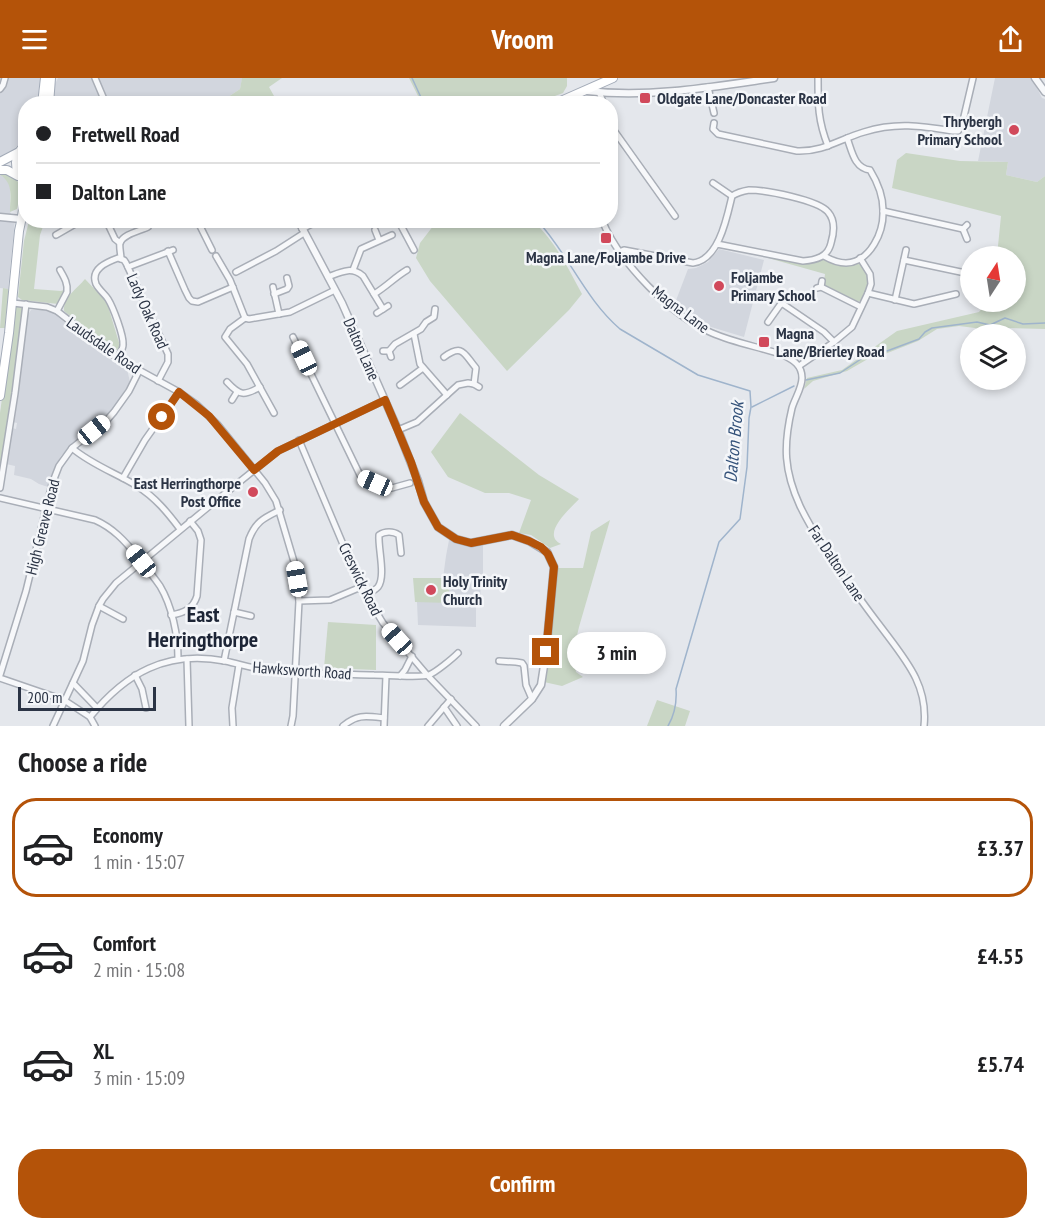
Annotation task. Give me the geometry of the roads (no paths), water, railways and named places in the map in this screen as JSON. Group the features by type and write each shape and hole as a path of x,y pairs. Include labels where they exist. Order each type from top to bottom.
{"main road":[{"path":"574,96 613,78"},
{"path":"45,96 51,79"},
{"path":"50,96 51,79"},
{"path":"0,162 18,151"},
{"path":"18,157 16,162 18,173"},
{"path":"0,170 7,170 18,177"},
{"path":"0,396 21,228"}],"street":[{"path":"1,87 4,78"},
{"path":"96,78 103,96"},
{"path":"586,91 655,93 774,78"},
{"path":"818,78 818,111 828,146"},
{"path":"714,123 713,129 718,134 797,151 813,151 864,132 900,125 958,131 962,125 973,78"},
{"path":"1035,78 1045,92"},
{"path":"708,87 714,113"},
{"path":"599,92 601,96"},
{"path":"618,135 675,216"},
{"path":"824,256 834,261 854,262 868,251 878,236 882,224 882,197 877,182 870,170 865,170 857,164 847,138"},
{"path":"713,183 732,196"},
{"path":"619,252 624,250 698,263 708,256 717,243 732,196 742,191 760,191 810,201 822,207 831,217 834,228 828,252 810,261 717,243"},
{"path":"883,212 965,227 967,239"},
{"path":"0,217 18,216"},
{"path":"56,235 68,228"},
{"path":"110,228 115,239 120,243 121,259"},
{"path":"120,243 126,237 148,228"},
{"path":"201,228 212,250"},
{"name":"Dalton Lane","path":"302,228 335,290 398,430 424,502 438,527 456,539 471,543 512,535 541,547 548,554 554,567 541,685 532,699 504,726"},
{"path":"236,272 276,251 308,228"},
{"path":"402,228 414,250"},
{"name":"Magna Lane","path":"606,228 619,252 662,299 704,329 783,355 799,366"},
{"path":"375,230 379,240"},
{"path":"353,270 360,251 392,235"},
{"path":"128,267 170,250 184,290 192,301 198,302 232,287"},
{"path":"895,300 906,250"},
{"path":"216,256 245,318"},
{"path":"799,366 852,327 868,293 871,279 860,258"},
{"name":"Lady Oak Road","path":"117,358 123,342 113,308 97,286 95,278 100,266 115,259 121,259 128,267 168,354 168,362 158,381"},
{"path":"904,260 960,271"},
{"path":"57,311 68,288 60,270"},
{"path":"328,277 344,270 353,270 363,276 383,309"},
{"path":"374,294 407,270"},
{"path":"274,294 287,289 289,286 287,278"},
{"path":"820,286 861,308"},
{"path":"273,287 279,314"},
{"path":"274,413 248,363 225,337 230,329 245,318 290,312 335,290"},
{"path":"868,293 914,304 954,295 955,303"},
{"name":"Laudsdale Road","path":"13,303 46,307 57,311 117,358 179,392 209,416 270,491 280,510 295,565 299,601 291,726"},
{"path":"0,488 26,304"},
{"path":"768,322 783,304 824,332 834,342"},
{"path":"388,353 395,344 414,334 432,319 435,309"},
{"path":"0,332 9,333"},
{"path":"414,334 420,363 447,395"},
{"path":"293,337 360,475 387,488 407,482"},
{"path":"457,350 458,343"},
{"path":"398,430 417,422 463,383 476,386 478,366 469,361 464,352 454,350 444,357"},
{"name":"Far Dalton Lane","path":"799,366 802,378 800,389 793,404 788,425 786,454 790,483 821,543 850,586 909,664 922,693 924,726"},
{"path":"400,385 423,368"},
{"name":"High Greave Road","path":"0,676 26,591 56,474 72,448 114,412 140,371"},
{"path":"227,382 237,392 246,394 260,387"},
{"path":"123,478 145,440 179,392"},
{"path":"232,400 237,392"},
{"path":"52,726 83,661 99,606 116,583 278,451 385,400"},
{"name":"Creswick Road","path":"299,440 361,587 382,623 476,726"},
{"path":"72,448 92,463 140,488 159,504 180,530"},
{"path":"0,498 102,523 124,539 159,585 168,604 178,644 178,658"},
{"path":"224,661 246,550 252,532 260,520 280,510"},
{"path":"171,615 186,611 195,602 197,596 201,540 198,531 190,521"},
{"path":"366,595 377,588 381,581 379,535 383,532 396,532 399,535 401,553"},
{"path":"299,601 330,600 361,587"},
{"path":"99,606 123,619"},
{"path":"234,612 251,616"},
{"path":"428,676 458,653"},
{"path":"400,676 412,656"},
{"name":"Hawksworth Road","path":"90,717 121,685 135,675 178,658 224,661 269,670 296,672 428,676"},
{"path":"187,659 189,726"},
{"path":"499,661 522,663 526,685 532,699"},
{"path":"232,726 232,708 239,665"},
{"path":"135,675 142,689 146,708"},
{"path":"0,676 64,700 90,717 95,726"},
{"path":"384,726 386,676"},
{"path":"73,683 97,708"},
{"path":"428,726 451,699"},
{"path":"444,707 457,726"},
{"path":"343,726 352,719 362,716 384,718"}],"waterway":[{"name":"Dalton Brook","path":"412,78 420,96"},
{"name":"Dalton Brook","path":"543,228 587,291 620,329 698,375 750,391 747,467 740,519 719,542 676,689 675,708 668,726"},
{"path":"806,380 840,373 876,349 887,351 919,339 932,328 977,322 990,325 1005,318 1023,324 1045,323"},
{"path":"752,407 794,386"}],"place":[{"name":"Oldgate Lane/Doncaster Road","path":"645,98"},
{"name":"Thrybergh Primary School","path":"1014,130"},
{"name":"Magna Lane/Foljambe Drive","path":"606,238"},
{"name":"Foljambe Primary School","path":"719,286"},
{"name":"Magna Lane/Brierley Road","path":"764,342"},
{"name":"East Herringthorpe Post Office","path":"253,492"},
{"name":"Holy Trinity Church","path":"431,590"}],"district":[{"name":"East Herringthorpe","path":"203,626"}]}
